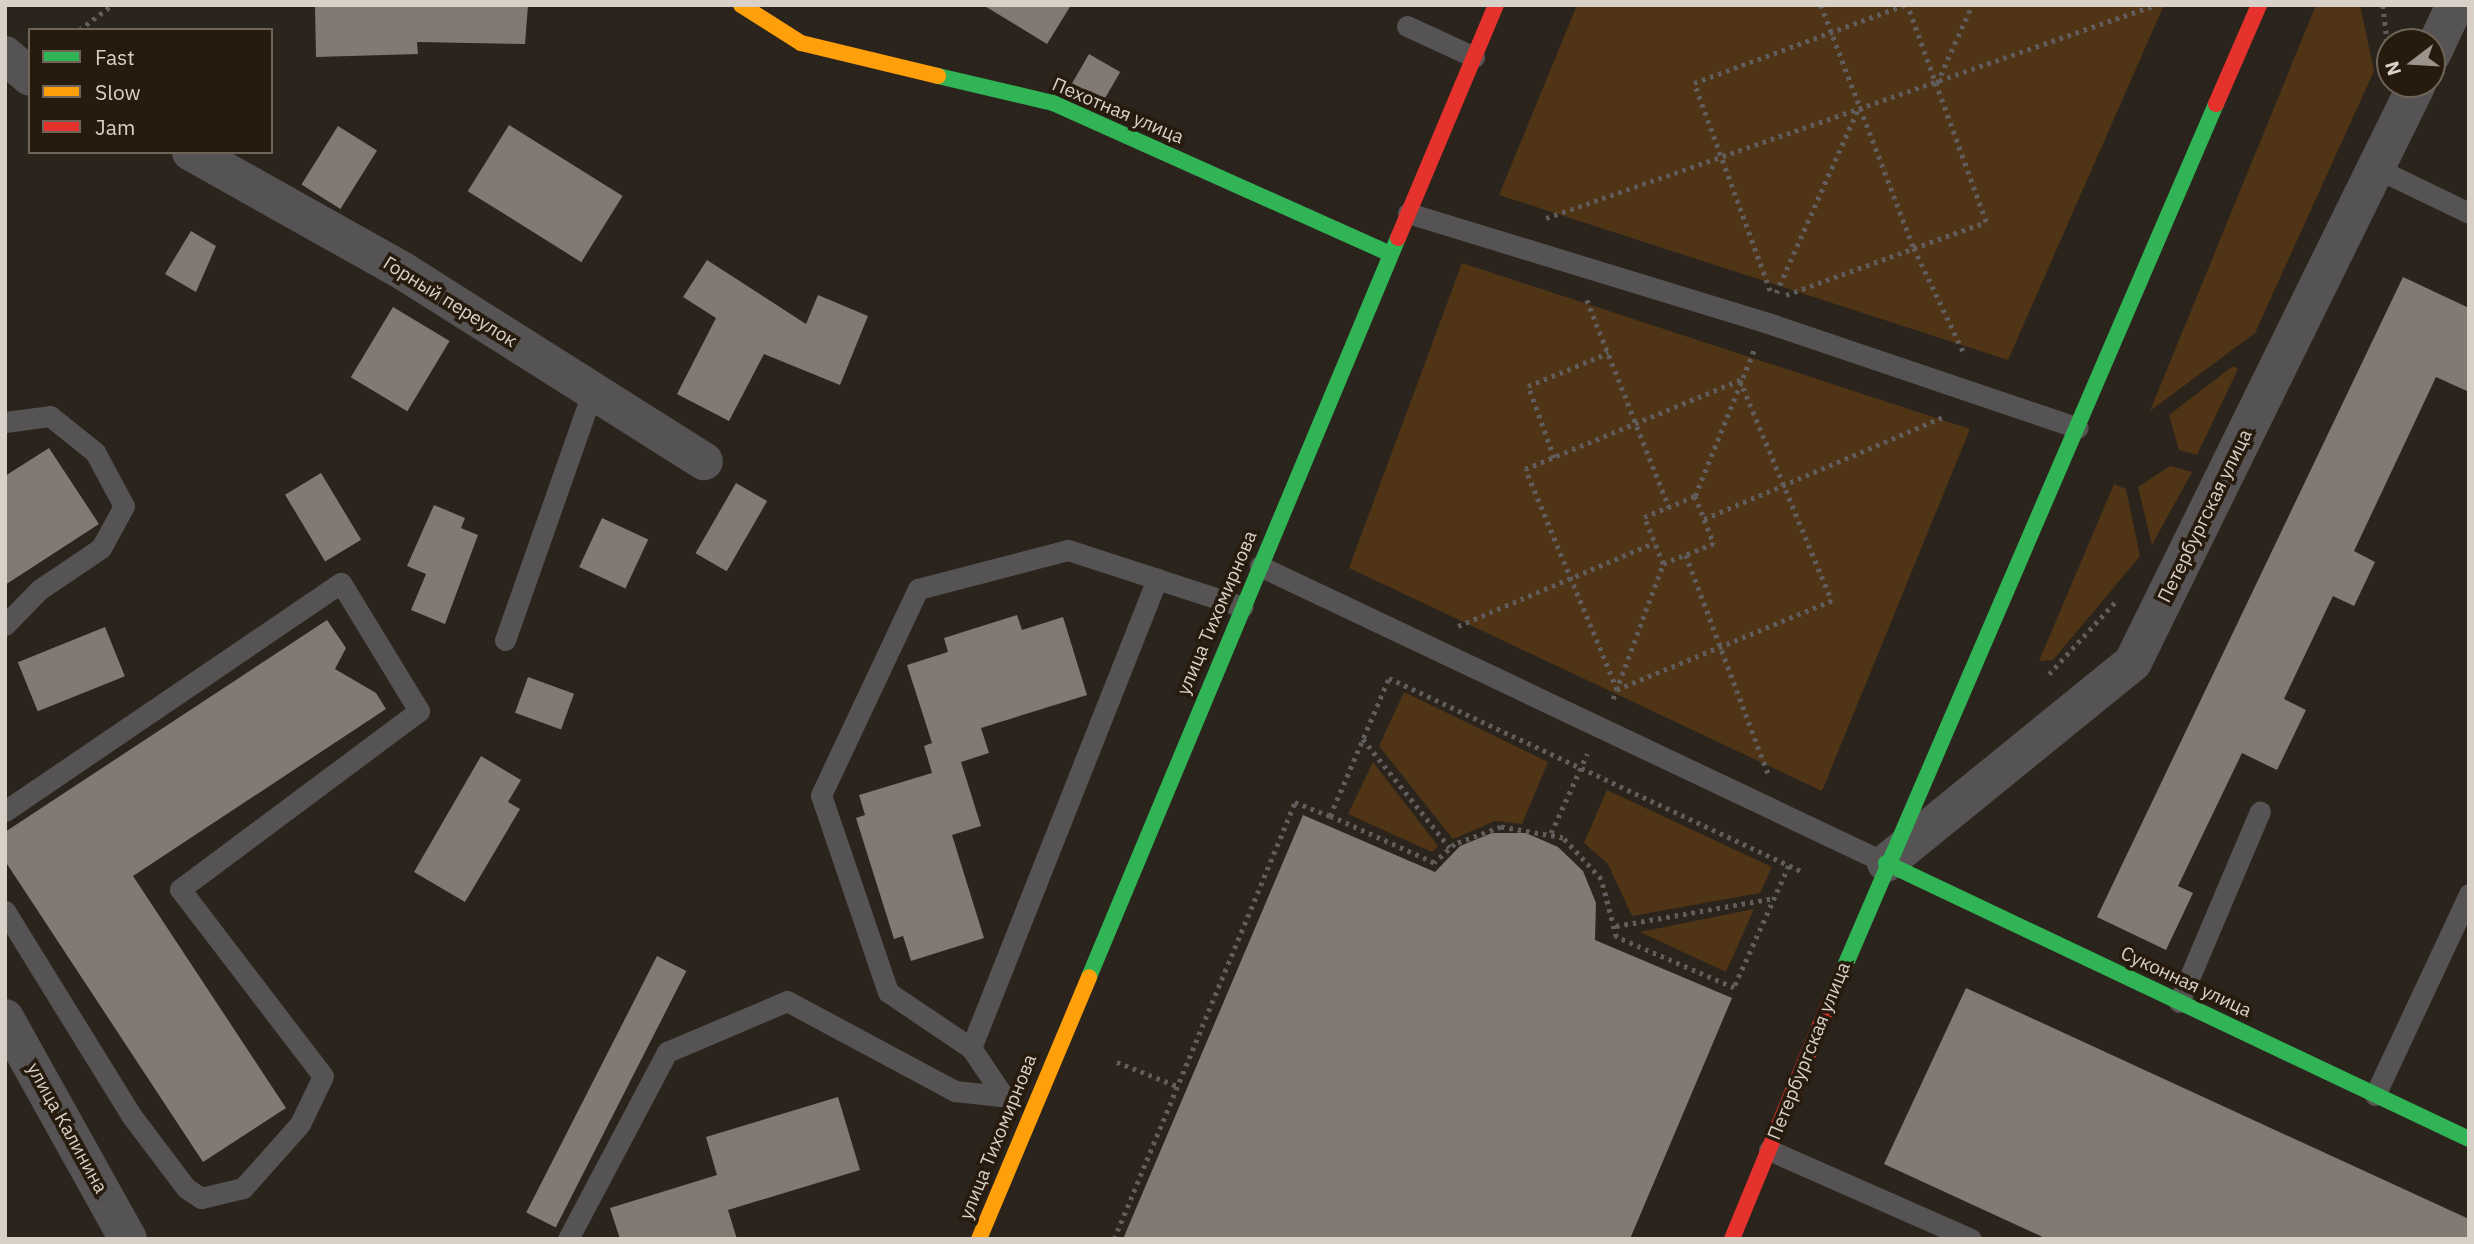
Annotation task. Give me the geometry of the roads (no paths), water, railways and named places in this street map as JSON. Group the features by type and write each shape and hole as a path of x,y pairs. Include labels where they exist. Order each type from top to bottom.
{"street":[{"name":"Пехотная улица","path":"741,5 801,43 1053,103 1391,254"},
{"name":"улица Тихомирнова","path":"979,1239 1033,1102 1496,5"},
{"name":"Петербургская улица","path":"1732,1239 1885,863 2078,428 2259,5"},
{"path":"2444,28 2455,5"},
{"path":"5,55 28,75"},
{"name":"Петербургская улица","path":"1885,863 2133,662 2410,98"},
{"name":"Горный переулок","path":"195,154 403,271 592,393 704,461"},
{"name":"Суконная улица","path":"1885,863 2469,1139"},
{"name":"улица Калинина","path":"5,1018 128,1239"}],"lane":[{"path":"1407,26 1474,57"},
{"path":"2376,168 2469,213"},
{"path":"1408,213 1765,322 2078,428"},
{"path":"505,640 592,393"},
{"path":"5,422 50,416 95,452 124,506 101,548 39,590 5,625"},
{"path":"1002,1094 971,1048 888,992 821,795 918,589 1068,550 1243,607"},
{"path":"1260,565 1885,863"},
{"path":"971,1048 1157,579"},
{"path":"5,811 341,583 419,711 180,889 323,1076 300,1124 243,1188 201,1198 186,1188 131,1115 5,911"},
{"path":"2179,1002 2260,811"},
{"path":"2375,1095 2469,894"},
{"path":"568,1239 667,1052 788,1001 956,1091 1002,1094 1033,1102"},
{"path":"1769,1150 1971,1239"}]}
